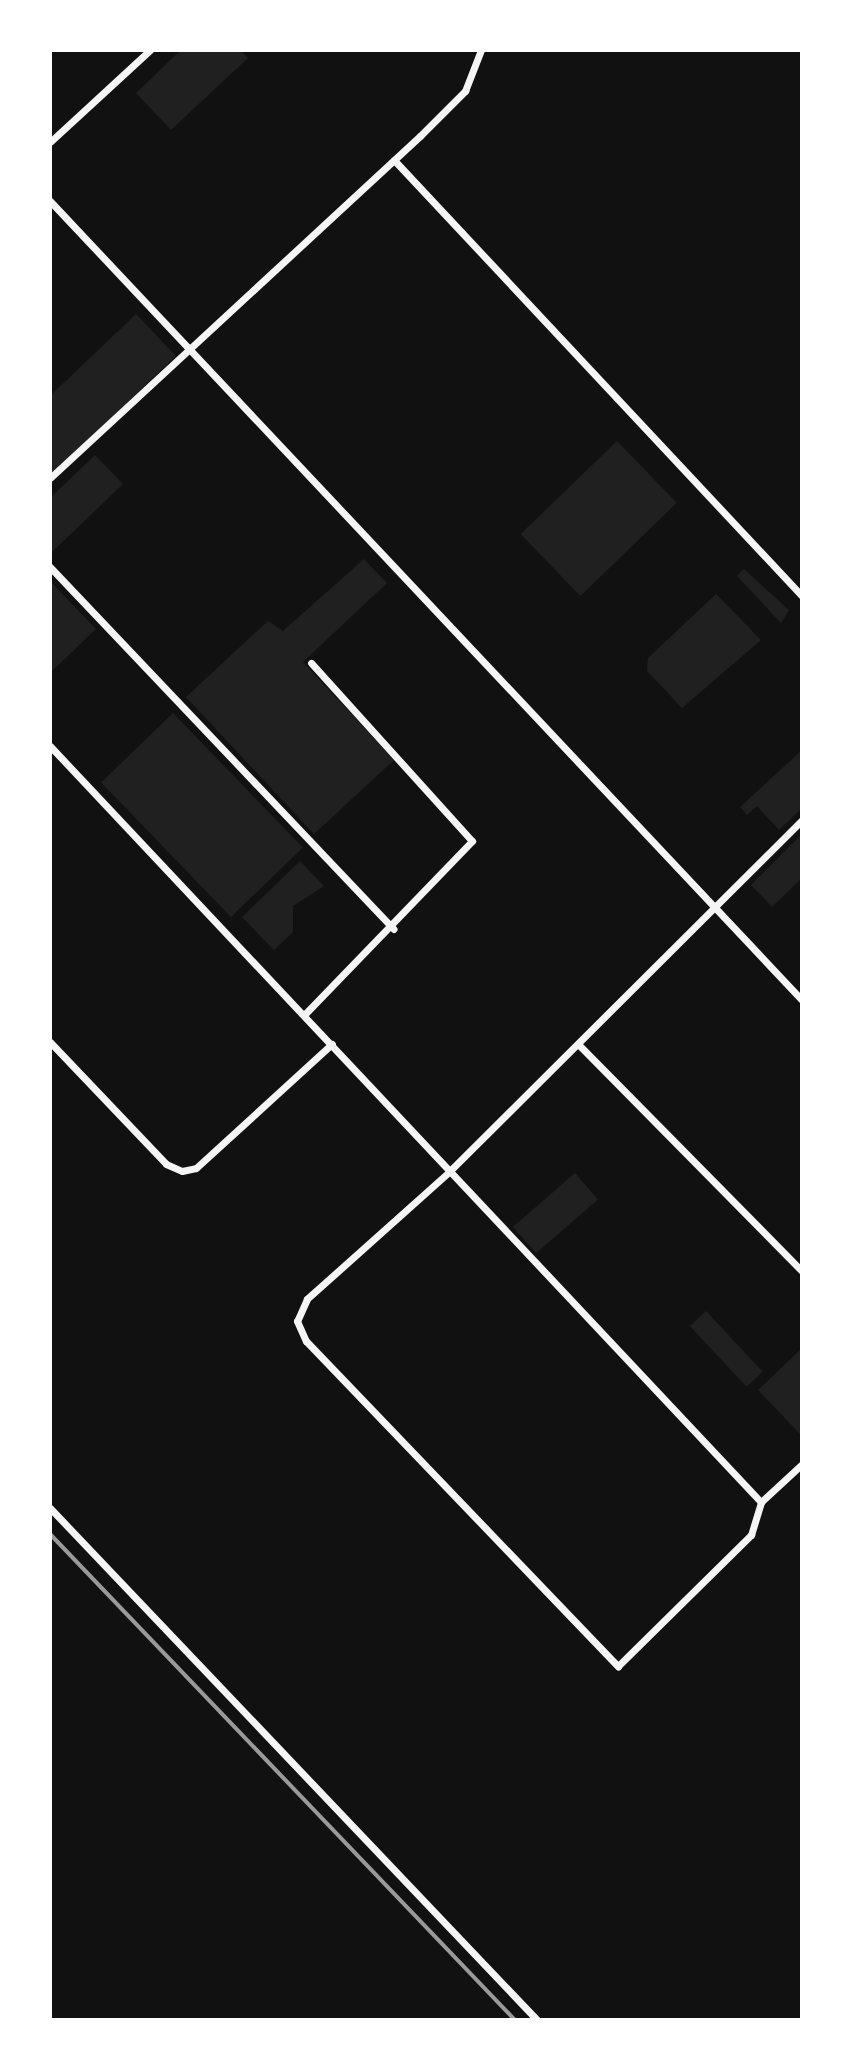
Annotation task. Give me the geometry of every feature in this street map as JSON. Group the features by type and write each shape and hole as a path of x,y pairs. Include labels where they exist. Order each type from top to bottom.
{"street":[{"path":"50,142 150,50"},
{"path":"50,478 465,91 481,50"},
{"path":"394,160 802,596"},
{"path":"50,201 802,1000"},
{"path":"50,567 394,929"},
{"path":"304,1015 394,929 472,841 311,663"},
{"path":"50,746 761,1502"},
{"path":"802,820 713,905 450,1171 307,1299 297,1321 306,1341 618,1666 751,1535 761,1502 802,1464"},
{"path":"50,1042 166,1164 196,1168 332,1044"},
{"path":"578,1044 802,1271"},
{"path":"50,1508 537,2020"}],"shaded area":[{"path":"181,50 240,50 248,58 171,130 136,93"},
{"path":"136,314 176,356 50,476 50,396"},
{"path":"617,441 677,503 580,596 521,534"},
{"path":"95,455 123,484 50,554 50,498"},
{"path":"364,559 387,583 303,662 394,760 314,834 186,697 268,621 283,631"},
{"path":"744,569 789,610 781,623 737,576"},
{"path":"50,581 96,629 50,673"},
{"path":"716,594 761,640 682,708 647,671 648,658"},
{"path":"173,713 303,848 231,917 101,782"},
{"path":"802,750 802,808 779,830 757,806 747,815 740,807"},
{"path":"802,834 802,878 772,907 751,885"},
{"path":"300,861 324,886 293,906 293,932 274,950 242,917"},
{"path":"575,1173 598,1199 536,1253 513,1227"},
{"path":"706,1311 763,1372 747,1387 690,1326"},
{"path":"802,1348 802,1436 758,1390"}],"railway":[{"path":"50,1534 515,2020"}]}
